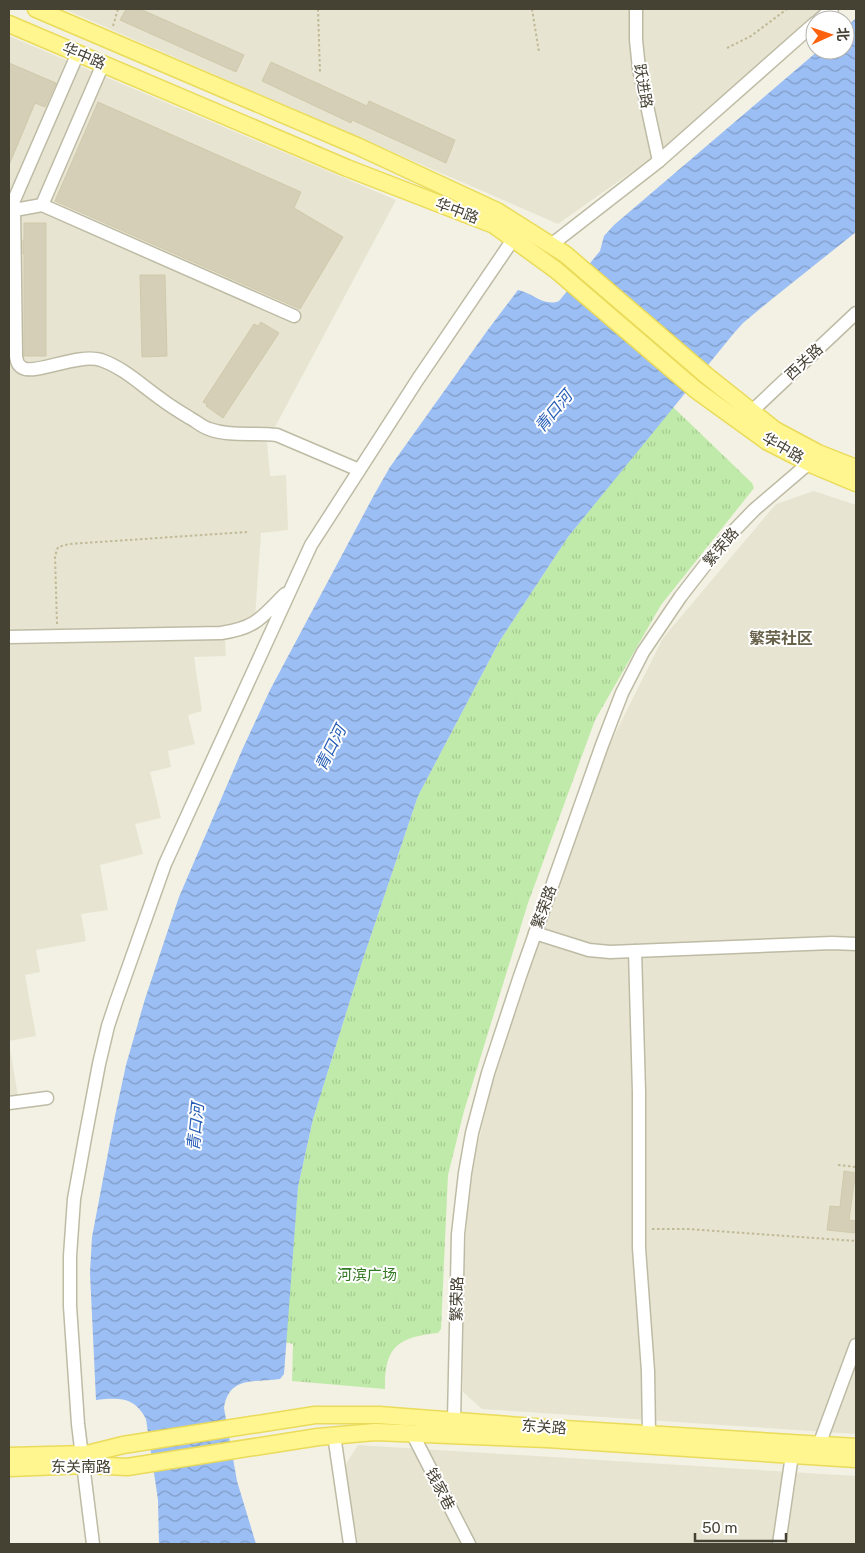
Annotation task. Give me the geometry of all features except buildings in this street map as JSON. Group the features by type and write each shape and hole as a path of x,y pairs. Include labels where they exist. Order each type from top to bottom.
{"main road":[{"name":"华中路","path":"36,9 366,150 497,211 565,254 707,376 784,435 818,453 856,468"},
{"name":"华中路","path":"9,24 347,168 494,225 556,270 696,390 768,442 809,463 856,483"},
{"name":"东关路","path":"232,1428 315,1415 378,1415 856,1447"},
{"name":"东关南路","path":"9,1468 82,1460 149,1441 232,1428"},
{"name":"东关路","path":"236,1450 334,1435 375,1432 547,1439 856,1459"},
{"name":"东关南路","path":"9,1456 82,1460 127,1467 236,1450"}],"street":[{"name":"跃进路","path":"636,9 636,40 639,69 659,161"},
{"path":"551,245 659,161 805,33"},
{"path":"78,53 11,207 17,363 24,369 32,370 65,361 87,358 98,359 124,370 162,400 208,429 233,434 263,433 277,435 359,470"},
{"path":"42,205 103,64"},
{"path":"11,207 20,209 42,205 294,316"},
{"path":"92,1544 77,1415 70,1306 72,1221 85,1138 108,1026 165,864 292,586 318,534 418,379 514,238"},
{"name":"西关路","path":"752,411 856,313"},
{"name":"繁荣路","path":"454,1420 458,1234 465,1173 478,1107 535,933 605,736 622,693 644,652 681,596 723,542 754,510 809,463"},
{"path":"9,637 221,633 239,631 254,624 292,586"},
{"path":"535,933 588,950 610,952 832,943 856,944"},
{"path":"635,951 639,1092 639,1229 648,1371 649,1434"},
{"path":"9,1103 47,1098"},
{"path":"819,1445 856,1345"},
{"name":"钱家巷","path":"412,1433 469,1544"},
{"path":"334,1435 350,1544"},
{"path":"780,1544 792,1455"}],"path":[{"path":"108,40 118,9"},
{"path":"318,9 320,72"},
{"path":"532,9 539,52"},
{"path":"727,48 751,36 787,9"},
{"path":"57,636 55,556 58,547 68,544 247,532"},
{"path":"838,1166 856,1167"},
{"path":"639,1229 688,1229 856,1241"}],"shaded area":[{"path":"64,9 630,9 653,157 558,224"},
{"path":"639,9 823,9 805,10 805,24 761,61 683,134 661,151 640,48"},
{"path":"9,36 396,200 267,442 270,476 286,475 288,530 261,533 254,631 225,639 226,656 194,657 202,711 188,715 195,744 168,751 171,767 150,772 161,818 135,824 143,854 100,865 108,910 81,914 86,941 36,950 40,972 25,975 36,1036 9,1041"},
{"path":"814,491 856,505 856,1434 482,1409 463,1392 463,1292 469,1180 498,1061 603,758 663,638 776,504"},
{"path":"9,1043 18,1096 9,1097"},
{"path":"358,1445 856,1476 856,1544 358,1544 344,1467"}],"green space":[{"name":"河滨广场","path":"673,407 752,483 754,488 661,605 595,720 528,903 464,1111 448,1175 441,1329 438,1333 403,1341 396,1347 387,1363 385,1389 292,1381 293,1344 285,1342 298,1187 313,1119 363,959 418,796 499,642 568,537"}],"water":[{"name":"青口河","path":"855,19 856,232 743,323 734,333 568,537 499,642 418,796 363,959 313,1119 298,1187 284,1374 280,1379 253,1381 237,1385 227,1397 224,1408 237,1481 256,1544 159,1544 158,1500 146,1419 141,1411 131,1402 118,1399 96,1400 90,1273 92,1237 126,1065 145,999 179,897 243,748 270,690 390,467 518,290 543,301 559,301 600,251 604,236 614,225 807,60 855,60"}],"district":[{"name":"繁荣社区","path":"781,638"}]}
